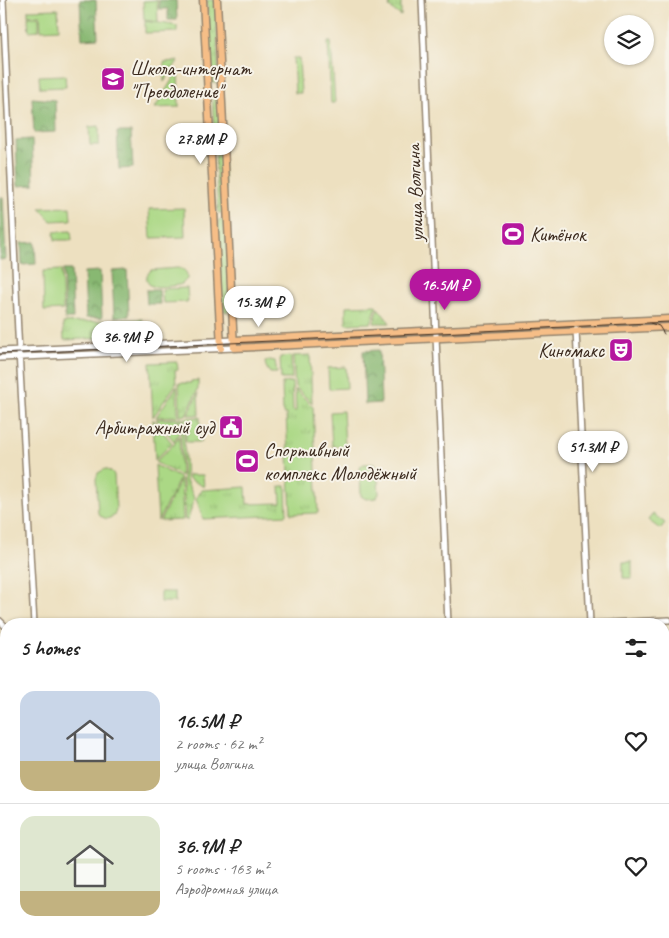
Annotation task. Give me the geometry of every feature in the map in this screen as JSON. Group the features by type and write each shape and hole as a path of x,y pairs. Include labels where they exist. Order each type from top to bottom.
{"main road":[{"path":"203,0 221,348"},
{"path":"217,0 234,348 669,328"},
{"path":"219,311 227,315 230,314 232,309"},
{"path":"234,340 669,319"}],"street":[{"path":"3,0 19,358 34,618"},
{"name":"улица Волгина","path":"422,0 448,618"},
{"path":"576,323 590,618"},
{"path":"0,351 234,340"},
{"path":"0,358 234,348"}],"green space":[{"path":"80,0 96,0 98,38 82,39"},
{"path":"157,0 158,22 144,20 143,1"},
{"path":"159,0 176,0 177,20 168,20 168,9 159,9"},
{"path":"207,0 216,0 219,83 211,83"},
{"path":"385,0 401,0 401,16 389,7 390,4"},
{"path":"58,9 59,29 41,30 40,15 28,16 28,10"},
{"path":"28,17 39,17 39,30 29,31"},
{"path":"145,21 177,26 177,32 145,33"},
{"path":"328,42 331,42 335,103 331,103"},
{"path":"293,58 299,58 301,93 295,93"},
{"path":"178,61 164,82 164,62"},
{"path":"178,70 179,107 155,108"},
{"path":"65,75 66,87 40,88 39,76"},
{"path":"220,93 223,151 215,152 212,94"},
{"path":"32,98 55,100 56,132 34,133"},
{"path":"99,126 99,145 90,145 89,127"},
{"path":"117,132 131,132 133,168 119,169"},
{"path":"32,139 34,185 18,186 16,140"},
{"path":"223,155 226,212 218,213 215,156"},
{"path":"0,197 3,197 6,259 0,260"},
{"path":"70,207 71,220 51,221 40,208"},
{"path":"184,208 185,237 151,238 149,209"},
{"path":"218,220 226,220 230,309 227,312 222,310"},
{"path":"71,231 72,240 55,240 54,232"},
{"path":"35,242 36,264 22,265 21,243"},
{"path":"178,268 184,270 187,275 187,279 182,284 154,287 147,281 147,275 151,270"},
{"path":"61,270 63,310 44,311 43,271"},
{"path":"63,270 71,270 73,319 65,319"},
{"path":"127,270 129,316 114,317 112,271"},
{"path":"100,271 102,318 86,318 84,272"},
{"path":"187,288 188,302 163,303 162,289"},
{"path":"146,290 159,290 160,304 147,304"},
{"path":"346,306 377,306 371,323 346,324"},
{"path":"378,308 390,323 374,323"},
{"path":"142,319 143,336 64,340 63,323"},
{"path":"379,350 381,403 365,404 363,351"},
{"path":"310,355 312,403 295,387 293,356"},
{"path":"291,356 292,379 281,379 280,357"},
{"path":"265,361 275,361 277,373 270,373 267,369"},
{"path":"177,362 178,370 175,371 176,384 153,417 150,363"},
{"path":"346,367 347,388 329,389 328,368"},
{"path":"198,380 198,389 186,415 180,416 179,383 191,383 191,381"},
{"path":"292,382 293,411 296,411 295,389 313,407 318,513 291,514 286,414 283,414 282,383"},
{"path":"177,386 178,416 156,417"},
{"path":"198,393 199,415 188,415"},
{"path":"343,411 345,446 332,446 330,412"},
{"path":"200,417 201,442 186,442 185,418"},
{"path":"178,418 179,433 174,441 156,419"},
{"path":"180,418 183,418 186,480 194,498 188,520 185,520"},
{"path":"153,419 172,443 155,460"},
{"path":"179,436 181,476 155,462 174,444"},
{"path":"364,464 374,464 377,467 379,494 376,498 366,499 361,496 360,469"},
{"path":"155,465 180,478 158,521"},
{"path":"105,469 114,475 116,509 114,516 107,519 98,513 96,479 98,473"},
{"path":"188,475 203,475 204,487 188,478"},
{"path":"181,479 183,520 160,521"},
{"path":"280,486 286,486 287,515 203,519 196,498 202,490 246,487 247,504 281,503"},
{"path":"653,514 665,523 660,529 648,520"},
{"path":"623,562 632,562 632,578 623,578"},
{"path":"160,592 175,592 175,602 160,602"}],"tram line":[{"path":"0,354 669,322"},
{"path":"650,323 659,326 664,334"}],"place":[{"name":"Школа-интернат \"Преодоление\"","path":"113,79"},
{"name":"Китёнок","path":"513,234"},
{"name":"Киномакс","path":"621,350"},
{"name":"Арбитражный суд","path":"231,427"},
{"name":"Спортивный комплекс Молодёжный","path":"247,461"}]}
